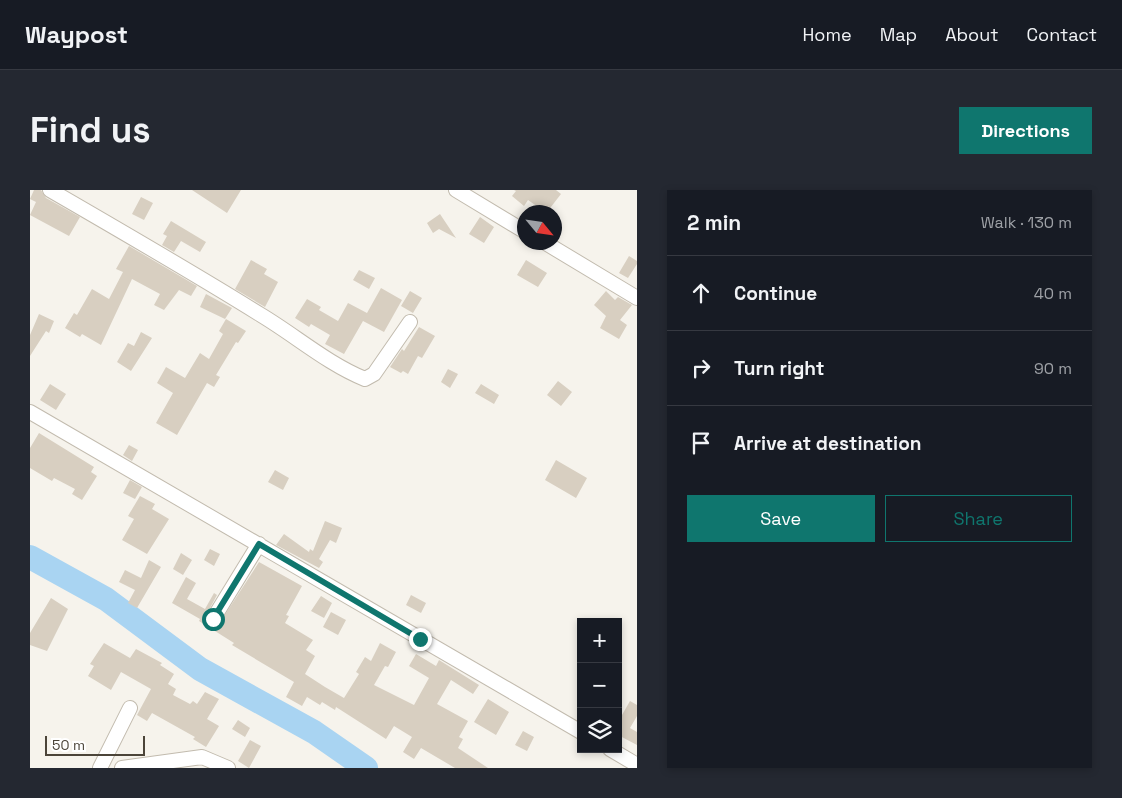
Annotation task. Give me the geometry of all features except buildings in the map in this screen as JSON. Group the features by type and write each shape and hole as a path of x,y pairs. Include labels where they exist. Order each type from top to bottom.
{"street":[{"path":"50,190 292,333 338,366 365,379 374,374 410,322"},
{"path":"456,190 517,227"},
{"path":"557,250 637,298"},
{"path":"30,412 577,730"},
{"path":"213,619 259,544"},
{"path":"101,768 130,708"},
{"path":"617,753 637,765"},
{"path":"122,768 202,756 228,768"}],"waterway":[{"path":"30,557 106,599 200,669 314,732 366,768"}],"route":[{"path":"213,619 259,544 420,639"}]}
